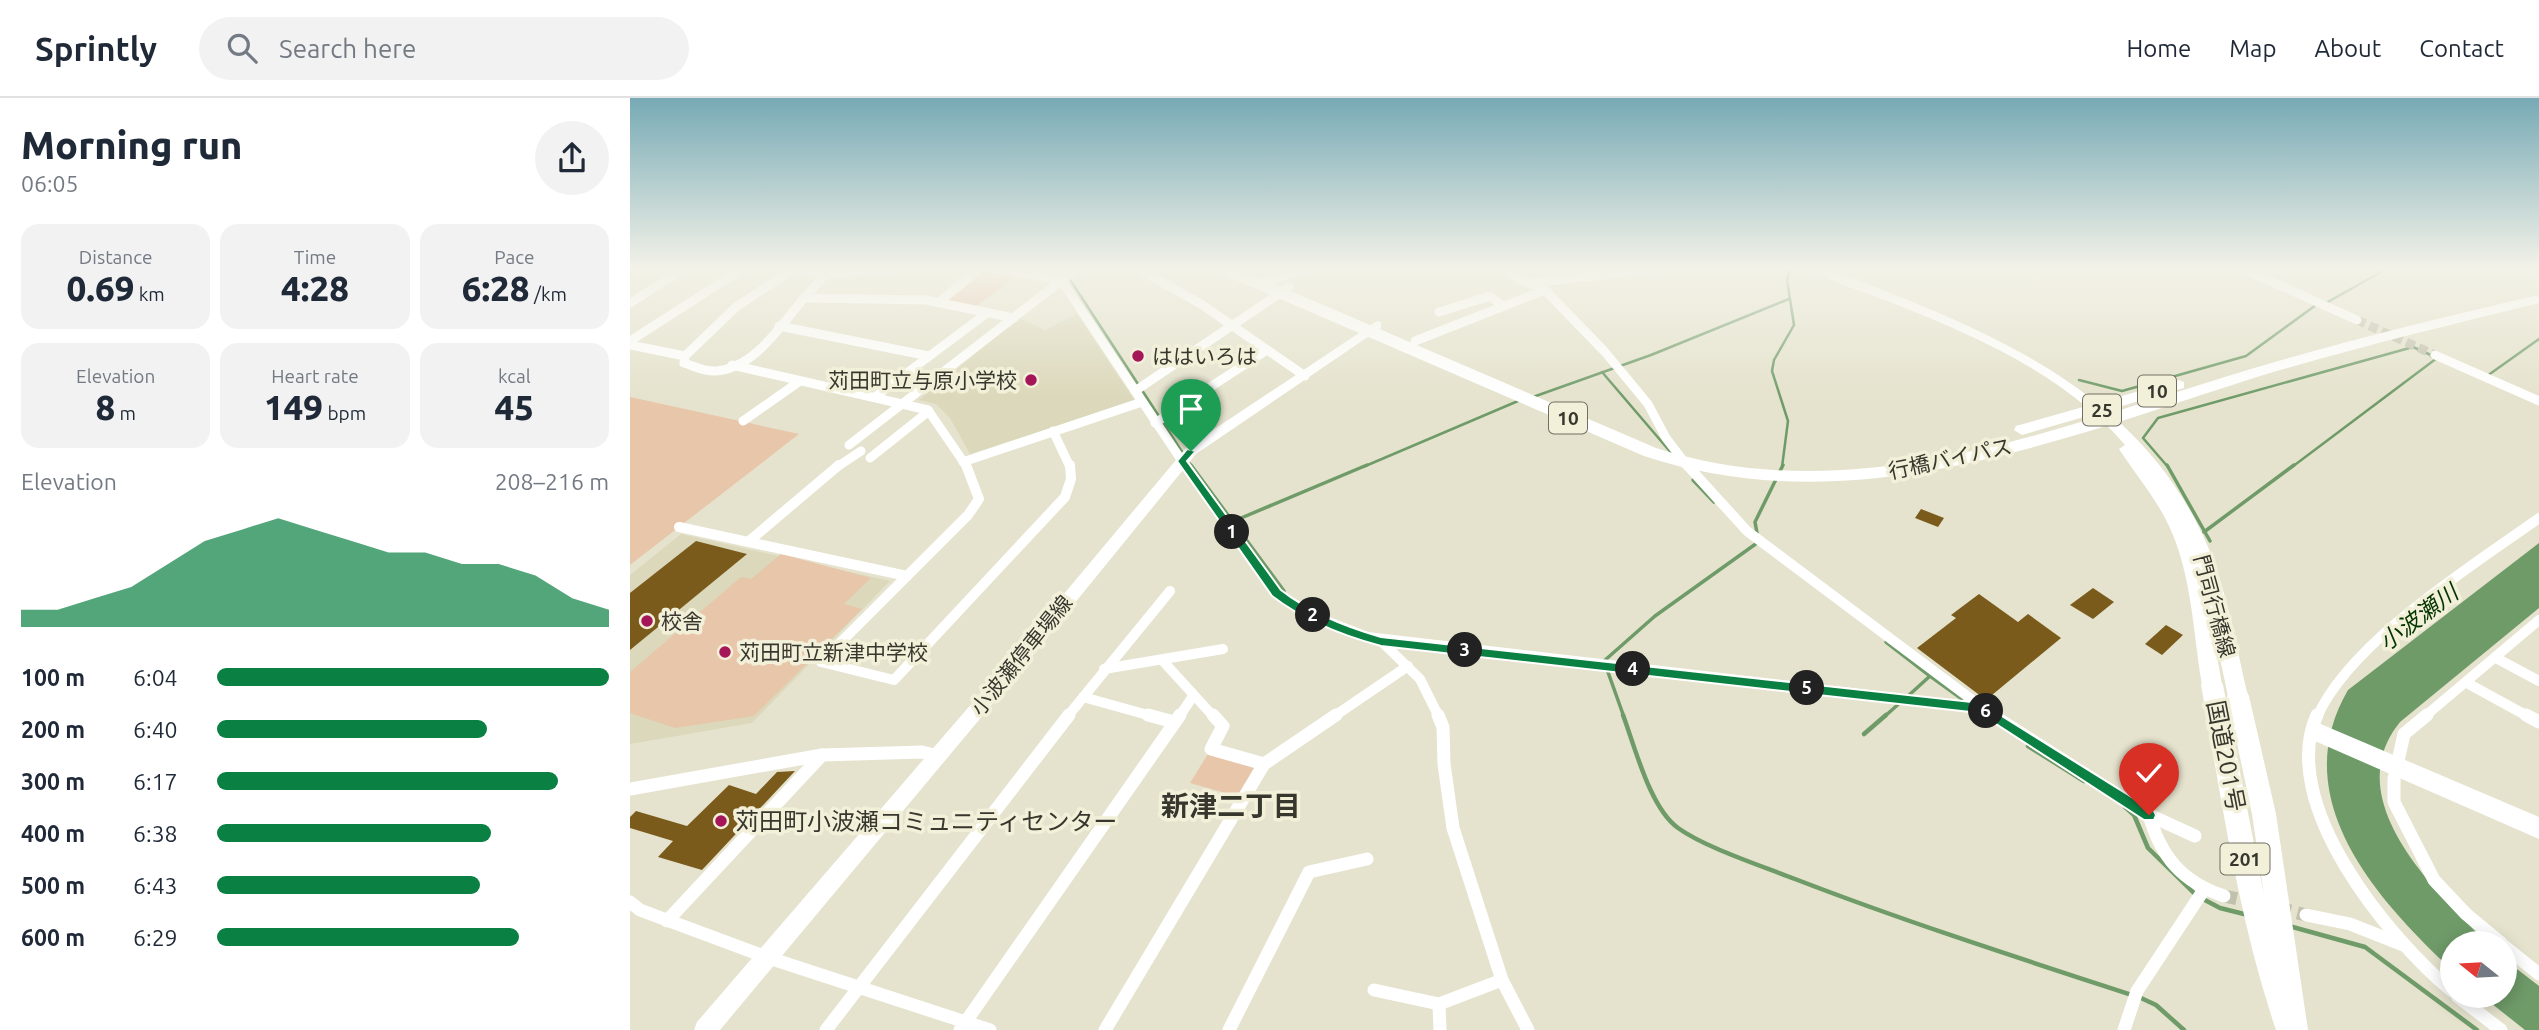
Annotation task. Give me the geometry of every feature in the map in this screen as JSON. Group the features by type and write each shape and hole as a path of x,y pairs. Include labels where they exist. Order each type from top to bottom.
{"highway":[{"name":"10","path":"1333,310 1373,328"},
{"name":"行橋バイパス","path":"2100,415 2410,321 2455,310"},
{"name":"行橋バイパス","path":"1373,328 1612,438 1774,477 1859,475 1914,468 2254,373 2492,310"},
{"name":"行橋バイパス","path":"1373,328 1415,341 1680,456"},
{"name":"国道201号","path":"2212,685 2259,929 2272,983 2290,1030"},
{"name":"国道201号","path":"2238,696 2264,814 2297,1030"},
{"path":"2316,731 2539,828"}],"main road":[{"name":"門司行橋線","path":"1903,310 1980,342 2037,374 2100,415 2146,474 2183,540 2193,572 2212,685"},
{"name":"門司行橋線","path":"1922,310 1974,331 2030,360 2100,415 2152,461 2192,529 2211,577 2238,696"},
{"name":"小波瀬停車場線","path":"705,1030 938,756 1182,461 1201,443 1305,376 1373,328"}],"street":[{"path":"630,343 679,310"},
{"path":"732,310 685,356 684,363 716,371 732,365 770,342 793,310"},
{"path":"976,310 1014,318"},
{"path":"849,445 1023,310"},
{"path":"1082,310 1155,423 1277,593 1292,605 1359,635 1381,641 1981,708"},
{"path":"1212,310 1305,376"},
{"path":"1135,391 1234,324 1249,310"},
{"path":"1439,312 1444,310"},
{"path":"1415,341 1492,310"},
{"path":"1564,310 1627,377 1703,486 1747,531 1981,708 2149,815 2195,836"},
{"path":"2336,310 2357,320"},
{"path":"876,396 987,313"},
{"path":"779,327 929,356"},
{"path":"630,343 685,356"},
{"path":"1155,423 1267,350"},
{"path":"2435,355 2539,401"},
{"path":"732,365 876,396 929,411 940,423 978,487 979,499 968,515 821,662 894,680 1065,497 1072,485 1073,469 1054,431"},
{"path":"743,421 800,381"},
{"path":"963,462 1142,402"},
{"path":"748,542 850,456 865,455 929,411"},
{"path":"2440,980 2403,945 2359,885 2332,840 2316,804 2310,774 2311,729 2333,684 2352,665 2441,590 2539,518"},
{"path":"679,527 907,576"},
{"path":"826,1030 1104,669 1170,591"},
{"path":"2486,931 2434,880 2418,853 2395,802 2394,766 2404,734 2539,620"},
{"path":"1381,641 1408,666 1435,706 1443,727 1444,764 1453,828 1502,980 1528,1030"},
{"path":"1104,669 1223,649"},
{"path":"2496,658 2539,681"},
{"path":"1162,660 1223,726 1211,749 1264,764"},
{"path":"1105,1030 1264,764 1408,666"},
{"path":"2467,683 2539,722"},
{"path":"963,1026 1193,695"},
{"path":"1083,697 1174,722"},
{"path":"630,789 822,755 922,752 938,756"},
{"path":"667,920 822,755"},
{"path":"2149,815 2157,846 2169,864 2203,891 2224,896"},
{"path":"1229,1030 1309,872 1367,859"},
{"path":"2124,1030 2137,991 2203,891"},
{"path":"630,902 640,910 766,957 963,1026 990,1030"},
{"path":"2306,915 2350,924 2403,945"},
{"path":"2517,957 2539,974"},
{"path":"1374,990 1439,1004 1502,980"},
{"path":"1439,1004 1440,1030"},
{"path":"2473,1008 2501,1030"}],"shaded area":[{"name":"苅田町立与原小学校","path":"1077,314 1135,401 970,454 950,418 936,404 919,400 1019,318 1045,330"},
{"path":"630,397 799,434 630,565"},
{"name":"苅田町立新津中学校","path":"681,534 890,581 752,723 630,744 630,575"},
{"path":"2539,543 2539,608 2400,722 2384,752 2380,782 2386,812 2401,842 2420,871 2475,931 2440,931 2440,958 2369,879 2348,844 2333,807 2327,769 2331,730 2348,690"},
{"name":"苅田町立新津中学校","path":"781,554 871,578 844,604 862,609 754,716 675,728 630,713 630,672 741,577 751,579"},
{"path":"1211,749 1264,764 1243,798 1190,783"},
{"path":"2517,969 2539,986 2539,1030 2525,1030 2497,1008 2517,1008"}],"building":[{"path":"1921,509 1944,518 1938,527 1915,518"},
{"name":"校舎","path":"696,541 747,554 630,650 630,593"},
{"path":"2093,588 2114,602 2093,619 2070,605"},
{"path":"1979,594 2018,622 2028,614 2061,638 1986,700 1917,648 1956,618 1951,615"},
{"path":"2166,625 2183,635 2162,655 2145,644"},
{"name":"苅田町小波瀬コミュニティセンター","path":"795,771 702,870 658,857 673,841 630,828 630,817 636,811 687,826 729,785 756,794 777,772"}],"waterway":[{"path":"1090,310 1192,467"},
{"path":"1602,372 1761,310"},
{"path":"1782,467 1788,421 1772,371 1774,360 1794,325 1792,310"},
{"path":"2079,380 2122,391 2246,356 2308,310"},
{"path":"2487,376 2539,339"},
{"path":"2168,467 2143,438 2158,418 2413,347 2433,356"},
{"path":"2292,467 2437,358"},
{"path":"1533,397 1602,372"},
{"path":"1602,372 1673,455"},
{"path":"1363,467 1518,401"},
{"path":"1191,465 1284,591"},
{"path":"1234,521 1367,465"},
{"path":"1757,533 1755,522 1783,465"},
{"path":"2167,465 2205,532"},
{"path":"2205,532 2294,465"},
{"path":"1693,480 1714,502"},
{"path":"2205,532 2210,541"},
{"path":"1624,717 1604,661 1655,616 1757,543"},
{"path":"1886,642 1930,676"},
{"path":"1908,696 1930,676"},
{"path":"1930,676 1962,699"},
{"path":"1884,717 1902,701"},
{"path":"1623,715 1651,792 1659,806 1678,828 1703,843 1881,911 2141,998 2156,1005 2184,1030"},
{"path":"1864,734 1886,715"},
{"path":"2028,746 2084,781"},
{"path":"2125,807 2134,815 2148,848 2196,895"},
{"path":"2203,899 2220,908 2248,915"},
{"path":"2289,926 2365,947 2477,1030"}],"tunnel":[{"path":"2357,320 2435,355"},
{"path":"2224,896 2252,902"},
{"path":"2278,908 2306,915"}],"place":[{"name":"ははいろは","path":"1138,356"},
{"name":"苅田町立与原小学校","path":"1031,380"},
{"name":"校舎","path":"647,621"},
{"name":"苅田町立新津中学校","path":"725,652"},
{"name":"苅田町小波瀬コミュニティセンター","path":"721,821"}],"district":[{"name":"新津二丁目","path":"1231,805"}],"route":[{"path":"1191,451 1182,461 1277,593 1292,605 1359,635 1381,641 1981,708 2149,815"}],"water label":[{"name":"小波瀬川","path":"2418,617"}]}
